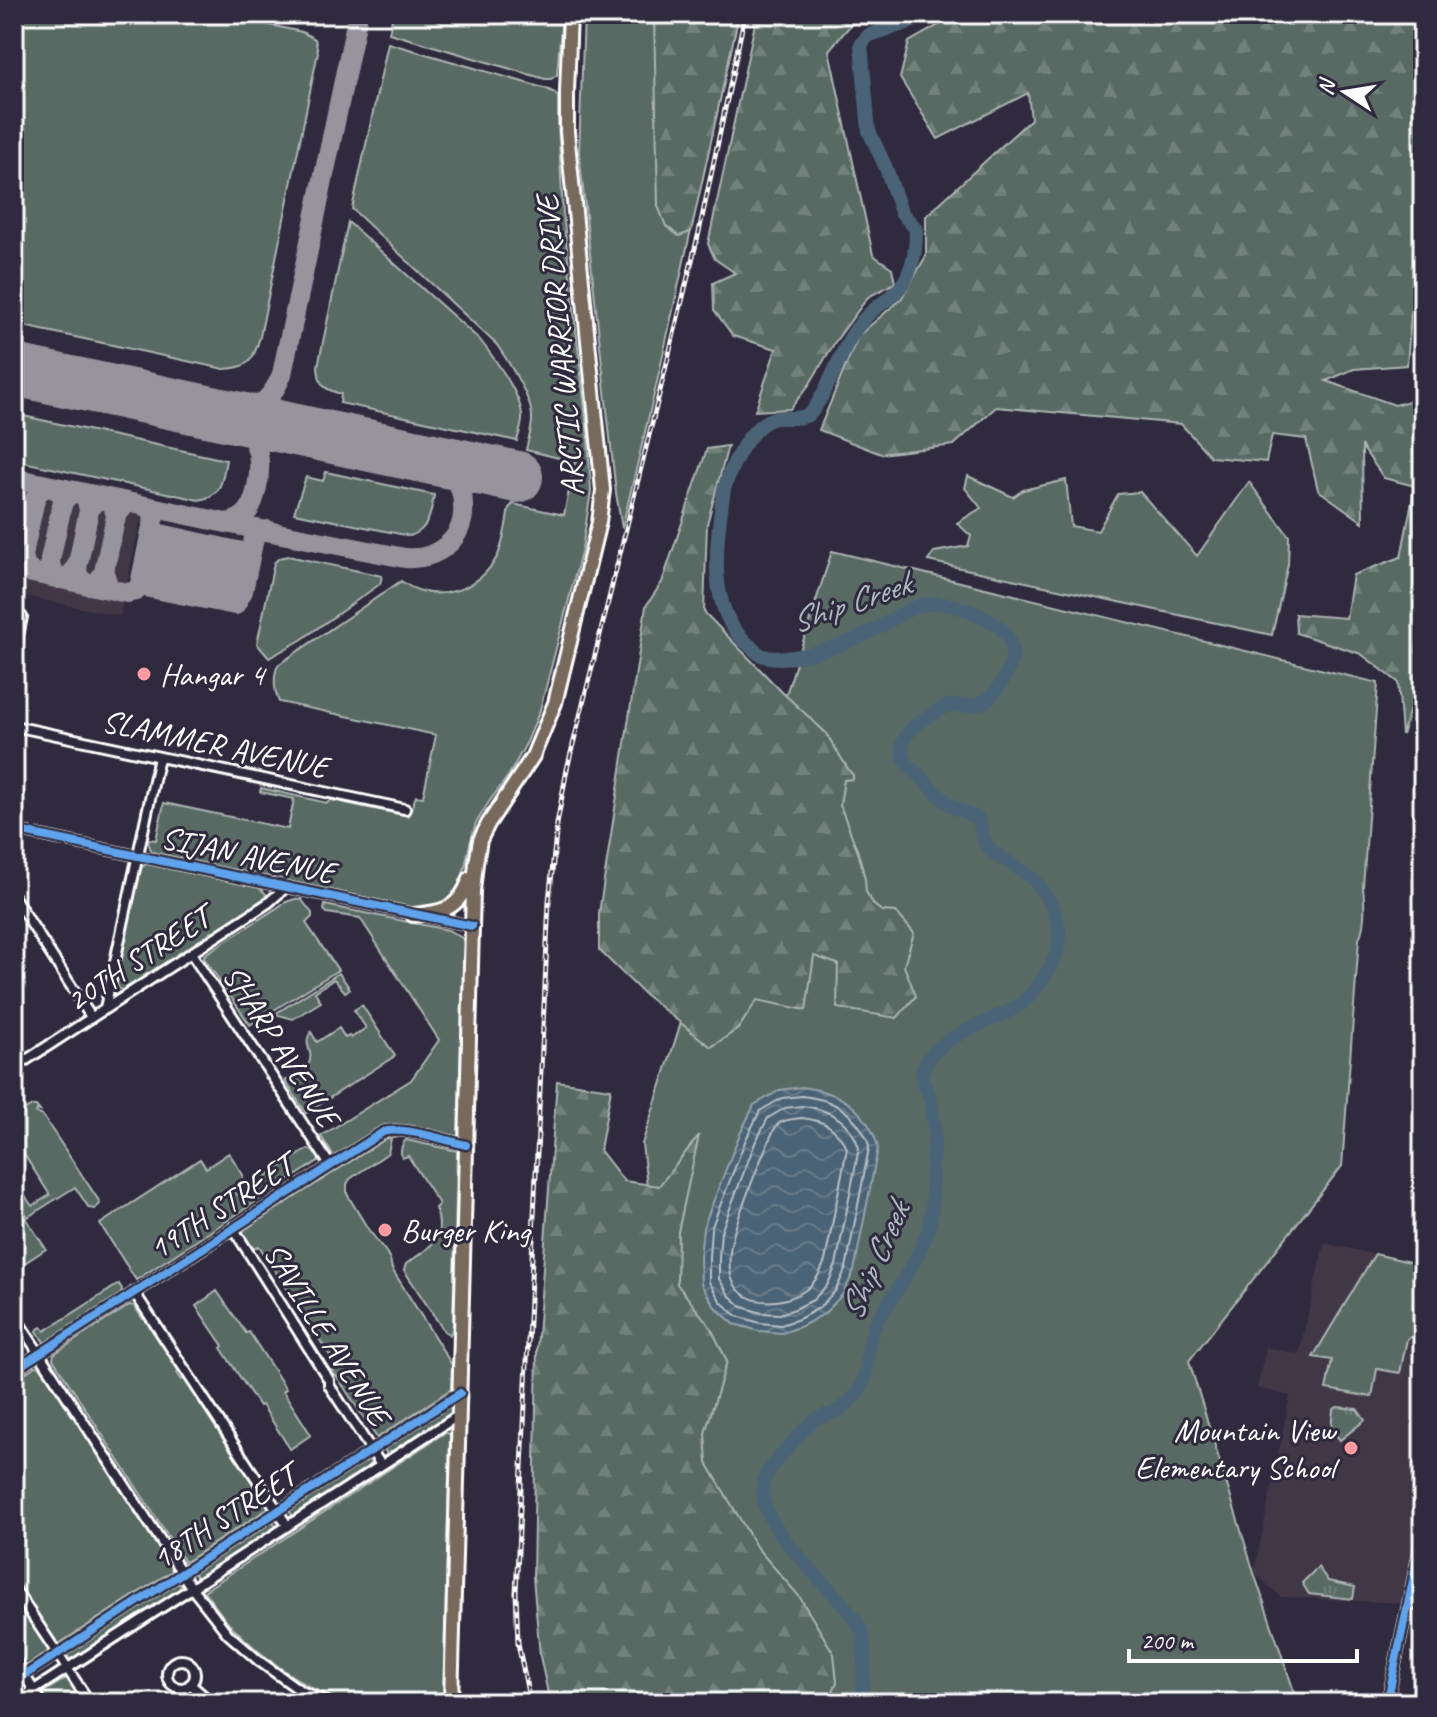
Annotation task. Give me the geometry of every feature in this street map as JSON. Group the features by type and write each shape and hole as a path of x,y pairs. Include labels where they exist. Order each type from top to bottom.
{"main road":[{"name":"ARCTIC WARRIOR DRIVE","path":"451,1703 475,864 480,840 488,824 528,765 548,723 602,504 602,476 567,132 570,14"},
{"path":"413,915 439,913 461,899 475,864"}],"street":[{"path":"14,655 22,617"},
{"name":"SLAMMER AVENUE","path":"14,726 405,809"},
{"path":"105,1008 159,757"},
{"name":"SIJAN AVENUE","path":"14,830 472,926"},
{"name":"20TH STREET","path":"14,1068 268,903 286,887"},
{"path":"14,897 91,1017"},
{"name":"SHARP AVENUE","path":"191,953 330,1165"},
{"name":"19TH STREET","path":"14,1370 387,1130 401,1130 466,1145"},
{"name":"SAVILLE AVENUE","path":"233,1228 381,1465"},
{"path":"134,1292 287,1525"},
{"path":"14,1315 191,1587 228,1634 301,1691 329,1703"},
{"name":"18TH STREET","path":"14,1682 460,1393"},
{"name":"18TH STREET","path":"14,1703 459,1415"},
{"path":"1387,1703 1423,1533"},
{"path":"14,1588 90,1703"},
{"path":"1409,1603 1423,1606"},
{"path":"14,1659 42,1703"},
{"path":"190,1684 212,1703"},
{"path":"295,1703 301,1691"}],"shaded area":[{"path":"14,484 142,511 120,616 14,594"},
{"name":"Mountain View Elementary School","path":"1324,1243 1423,1265 1423,1499 1402,1603 1281,1597 1254,1573 1290,1396 1257,1388 1266,1347 1299,1354"}],"green space":[{"path":"14,14 218,14 302,32 315,39 318,52 260,337 252,357 245,364 224,369 14,324"},
{"path":"393,14 562,14 557,75 545,79 389,33"},
{"path":"584,14 739,14 622,528 579,152"},
{"path":"654,14 739,14 691,232 679,236 666,226 658,206"},
{"path":"757,14 887,14 855,20 829,50 873,255 892,268 895,283 868,297 790,409 755,411 776,349 733,336 714,310 713,283 735,273 715,259 708,244"},
{"path":"958,14 1423,14 1423,263 1413,291 1407,365 1354,369 1326,381 1395,405 1423,397 1423,668 1402,735 1398,682 1361,654 1296,633 1295,614 1346,618 1353,575 1401,557 1415,486 1384,478 1362,447 1363,522 1318,490 1306,439 1272,435 1266,462 1211,457 1181,424 996,407 954,445 881,454 819,430 858,336 901,299 926,256 926,216 1031,119 1028,93 938,139 900,78 909,42"},
{"path":"388,43 547,89 558,97 563,213 588,436 591,492 582,549 540,710 509,775 476,823 460,889 445,906 425,910 155,853 147,839 156,840 164,803 288,829 294,799 260,792 261,788 408,816 416,796 423,797 436,735 279,702 275,684 278,665 401,581 427,592 441,593 454,591 478,579 497,557 509,508 513,504 564,515 575,462 526,450 531,411 519,381 497,345 352,209"},
{"path":"348,222 480,340 517,396 522,422 517,441 340,403 341,394 323,385 318,366"},
{"path":"14,414 226,460 222,480 213,495 199,500 14,460"},
{"path":"728,446 707,524 704,612 826,733 853,775 853,779 844,780 840,805 859,855 866,892 874,905 882,911 896,912 914,933 904,966 916,996 897,1018 837,1008 838,964 814,956 806,1010 757,1000 738,1029 711,1047 644,994 599,950 599,913 646,606 662,582 707,449"},
{"path":"326,472 434,495 428,520 421,530 410,536 294,513 306,477 323,481"},
{"path":"968,476 1013,497 1023,490 1066,480 1071,526 1098,531 1118,494 1140,492 1197,556 1249,482 1289,536 1288,564 1272,635 928,561 934,552 968,546 971,536 957,523 981,508 965,488"},
{"path":"832,551 1378,683 1363,887 1364,914 1359,939 1342,1166 1189,1361 1254,1573 1298,1703 709,1703 642,1144"},
{"path":"288,556 382,576 380,584 301,640 269,658 257,644 274,563"},
{"path":"147,864 260,888 266,894 261,903 123,990 116,982 140,871"},
{"path":"295,899 301,899 312,913 306,923 338,970 250,1025 204,955"},
{"path":"325,905 448,930 462,938 458,1136 408,1126 382,1126 334,1157 321,1136 411,1080 439,1040 360,918 327,913"},
{"path":"339,973 350,989 345,992 334,979 315,992 321,1002 293,1019 275,1014"},
{"path":"362,1005 395,1056 306,1113 285,1081 308,1065 307,1041 311,1032 317,1042 339,1028 345,1038 351,1038 366,1028 354,1010"},
{"path":"557,1081 611,1089 600,1150 624,1181 659,1186 699,1135 678,1232 677,1284 711,1328 727,1361 705,1433 707,1463 757,1548 799,1596 834,1654 837,1682 828,1703 550,1703 540,1656 533,1577 537,1349"},
{"path":"32,1106 40,1111 36,1113 43,1116 99,1201 95,1209 89,1208 75,1187 28,1217 14,1196 14,1180 32,1206 50,1195 23,1153 14,1159 14,1117"},
{"path":"387,1138 391,1139 388,1153 350,1179 347,1194 386,1252 392,1269 452,1365 451,1389 377,1438 332,1369 336,1365 259,1246 253,1249 243,1233"},
{"path":"406,1140 457,1151 453,1326 450,1335 444,1331 404,1270 406,1264 434,1242 439,1228 435,1208 439,1204 408,1156 402,1158 401,1149"},
{"path":"308,1149 314,1151 320,1160 136,1280 100,1224 200,1159 206,1168 229,1153 243,1175 243,1181 232,1188 237,1195"},
{"path":"14,1200 46,1249 14,1270"},
{"path":"1375,1254 1423,1265 1423,1332 1407,1339 1400,1373 1377,1369 1372,1397 1326,1389 1332,1360 1313,1357"},
{"path":"119,1284 121,1296 45,1344 37,1331 39,1328 45,1331"},
{"path":"217,1291 246,1333 249,1332 311,1435 290,1449 196,1306"},
{"path":"130,1305 143,1319 146,1317 180,1370 177,1373 182,1380 185,1378 269,1508 185,1562 53,1359 54,1354"},
{"path":"36,1366 41,1367 172,1569 57,1645 14,1580 14,1380"},
{"path":"448,1405 452,1407 451,1415 388,1456 383,1447"},
{"path":"1337,1407 1357,1409 1365,1420 1340,1440 1331,1429 1333,1410"},
{"path":"446,1432 450,1435 443,1703 345,1703 283,1670 228,1623 204,1591"},
{"path":"368,1458 372,1466 293,1517 288,1509"},
{"path":"272,1519 277,1528 198,1579 192,1571"},
{"path":"1318,1567 1328,1581 1355,1587 1353,1599 1309,1594 1302,1583"},
{"path":"177,1581 182,1589 71,1661 66,1653"},
{"path":"14,1595 50,1650 25,1667 14,1649"},
{"path":"67,1678 86,1703 48,1703 42,1693"}],"water":[{"path":"802,1087 831,1094 855,1108 870,1127 878,1148 854,1271 843,1294 824,1314 802,1326 782,1333 759,1331 734,1324 715,1307 701,1284 703,1228 754,1105 780,1090"}],"waterway":[{"name":"Ship Creek","path":"860,1703 864,1667 862,1631 778,1531 763,1495 764,1479 810,1424 842,1408 855,1396 864,1380 874,1327 924,1242 932,1211 935,1137 930,1098 922,1080 924,1067 930,1056 952,1039 1022,1004 1028,998 1053,962 1059,930 1052,907 1038,885 1027,874 991,851 984,840 978,818 940,796 911,768 903,754 907,734 924,719 945,707 981,703 999,687 1012,655 1011,644 1004,631 962,608 935,603 920,605 834,647 794,657 761,655 734,628 725,611 719,592 717,550 724,489 743,446 768,421 800,417 813,411 855,331 869,314 898,290 910,269 916,229 901,212 869,131 861,44 869,35 927,14"}],"taxiway":[{"path":"219,413 258,406 272,394 282,374 358,14"},
{"path":"14,478 226,523 233,521 244,516 253,501 259,475 258,453 250,435 233,420 221,415"},
{"path":"226,523 405,558 428,556 438,552 454,538 460,528 463,505 453,477 443,467 426,458"},
{"path":"37,573 25,566 23,554 35,499 46,488 51,486 56,490"},
{"path":"77,565 71,575 60,579 51,569 50,560 65,499 79,492 87,500 89,510"},
{"path":"104,572 98,581 87,585 78,576 89,510 95,502 105,498 113,504 116,516"},
{"path":"108,585 104,572 116,516 124,506"},
{"path":"14,569 127,593 136,591 154,517 152,510 144,506"},
{"path":"152,529 156,533 242,552 251,550"},
{"path":"141,582 145,587 235,605 243,591 254,538 258,532 268,530"},
{"path":"148,546 152,551 236,568 244,566 250,558"},
{"path":"144,566 150,570 233,586 239,585 246,575"}],"runway":[{"path":"14,370 517,477"}],"railway":[{"path":"530,1703 518,1643 516,1593 549,901 557,824 567,769 699,232 745,14"}],"cycle path":[{"path":"14,830 472,926"},
{"path":"14,1370 383,1132 412,1132 466,1145"},
{"path":"14,1682 460,1393"},
{"path":"1387,1703 1423,1533"}],"place":[{"name":"Hangar 4","path":"144,674"},
{"name":"Burger King","path":"385,1230"},
{"name":"Mountain View Elementary School","path":"1351,1448"}]}
